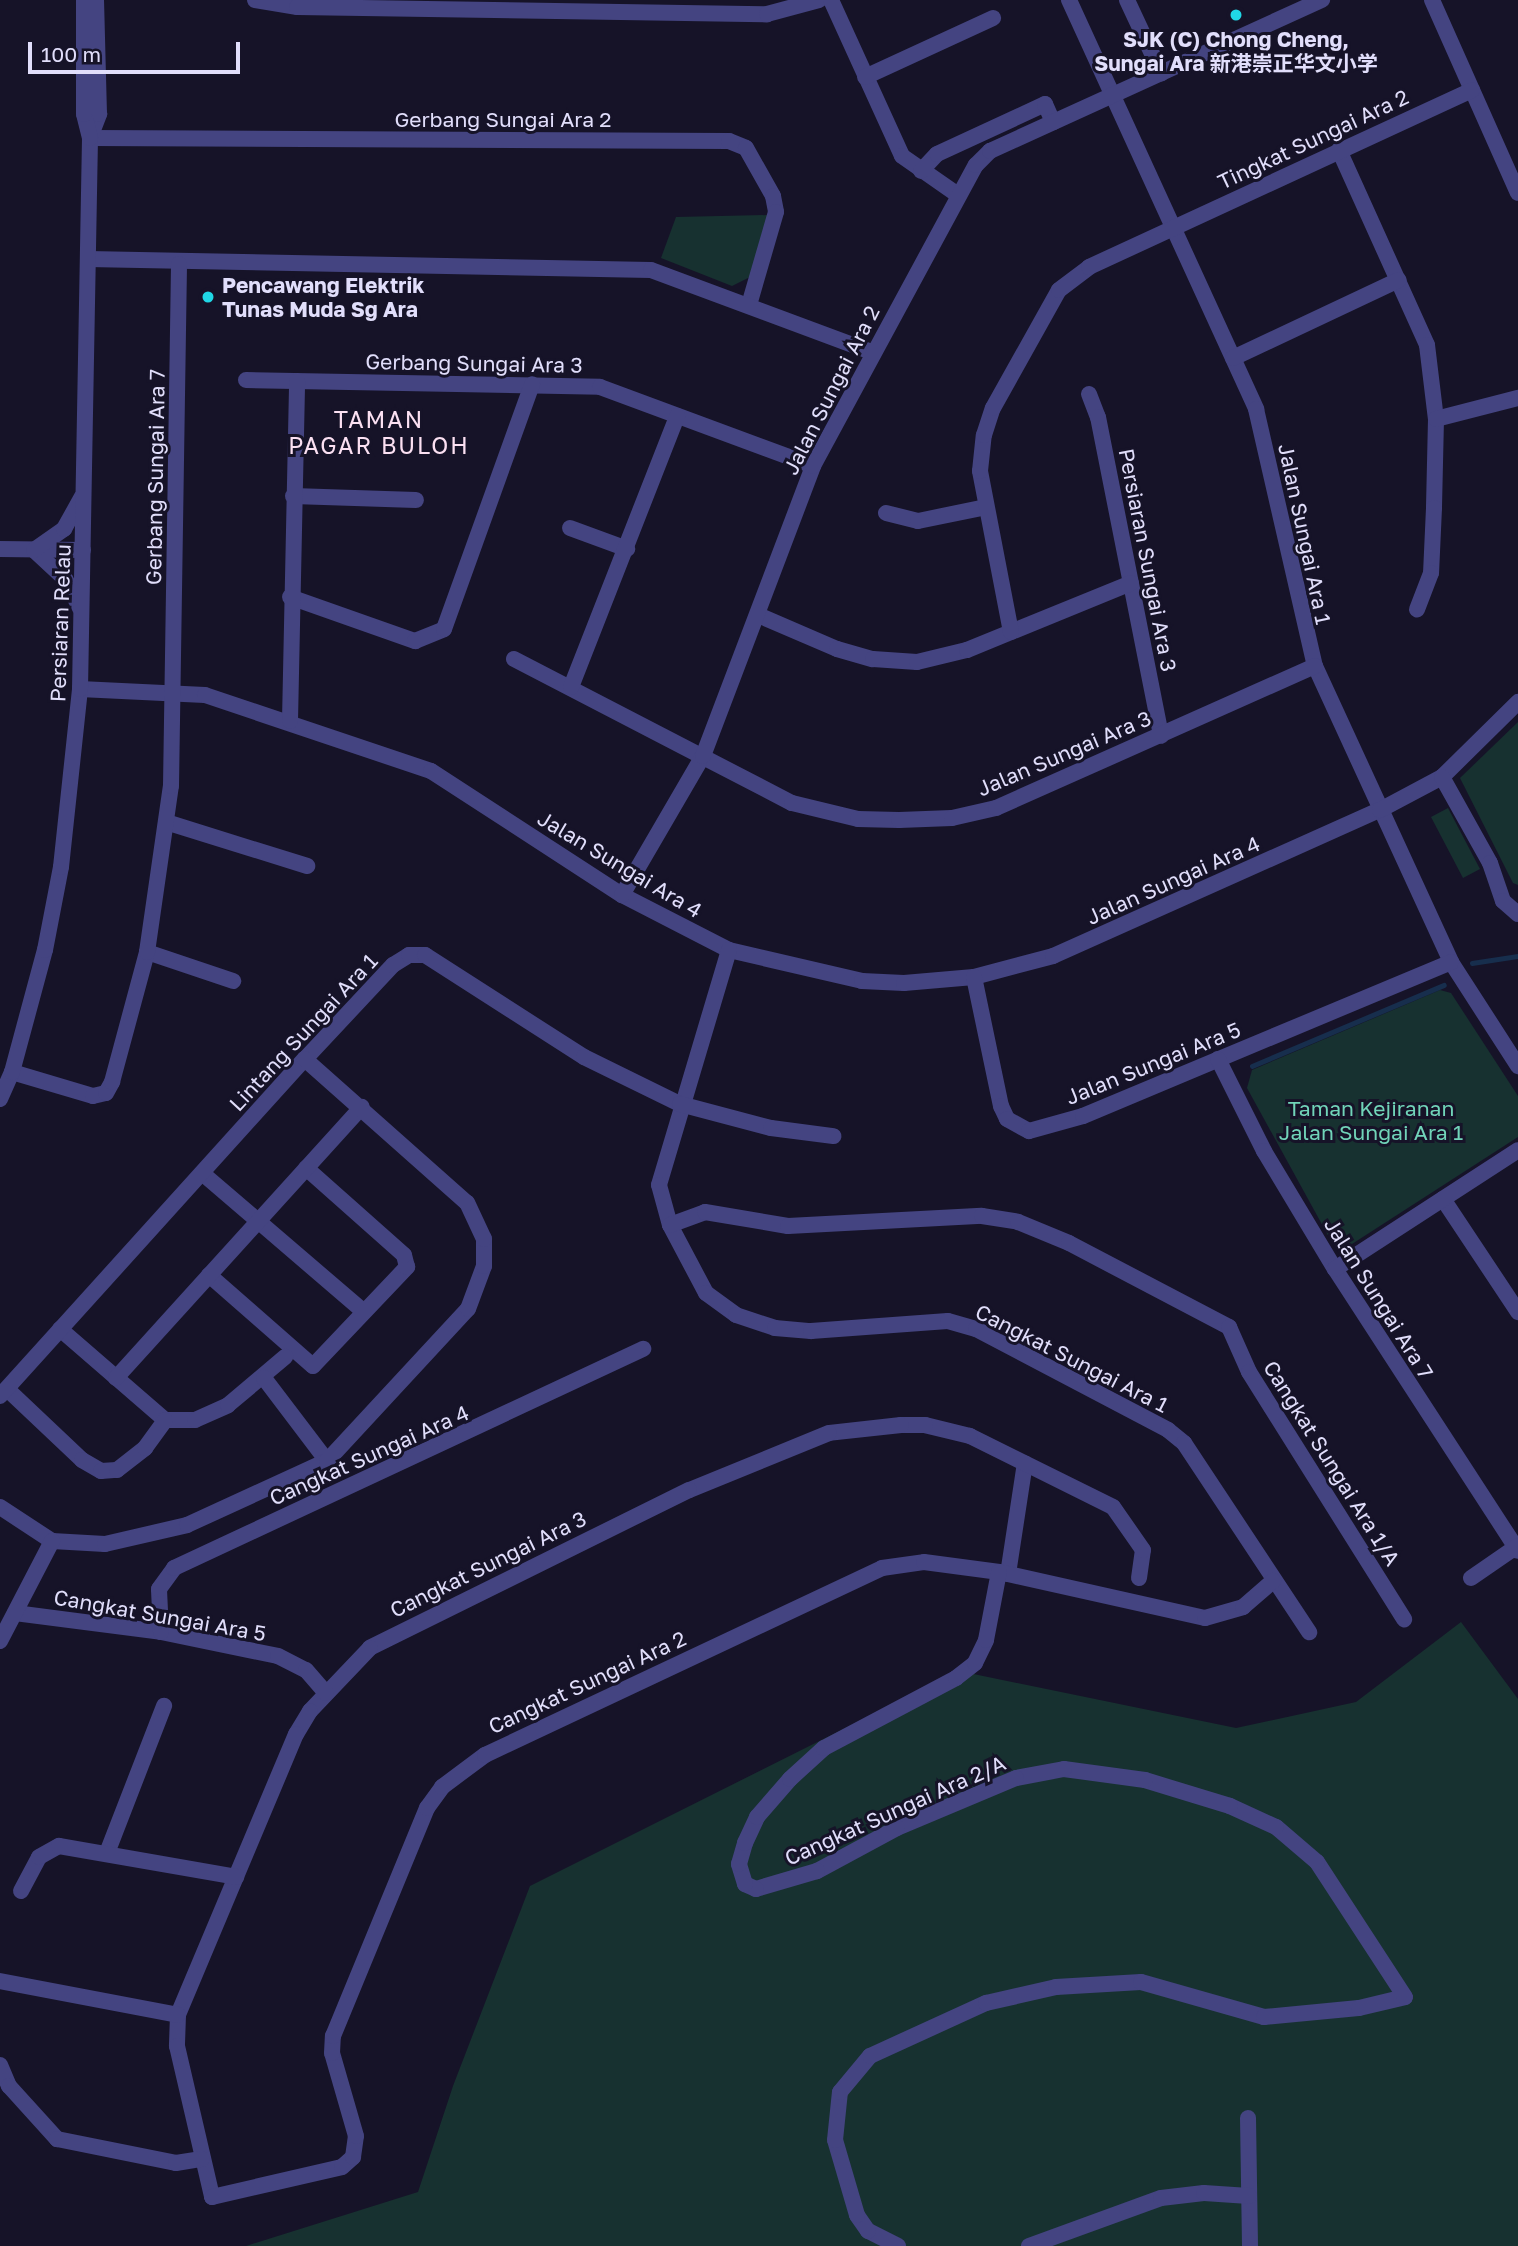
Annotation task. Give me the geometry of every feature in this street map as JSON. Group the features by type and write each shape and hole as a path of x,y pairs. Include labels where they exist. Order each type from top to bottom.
{"street":[{"name":"Persiaran Relau","path":"0,1099 12,1072 45,950 61,867 80,689 90,138 84,114 84,0"},
{"name":"Persiaran Relau","path":"90,138 99,114 96,0"},
{"path":"255,0 297,7 767,13 819,0"},
{"path":"831,0 902,156 921,172 958,195"},
{"name":"Jalan Sungai Ara 1","path":"1069,0 1260,422 1304,635 1315,666 1451,962 1518,1066"},
{"path":"1127,0 1161,73"},
{"name":"Jalan Sungai Ara 2","path":"622,895 704,757 813,466 958,195 990,151 1322,0"},
{"path":"1432,0 1518,193"},
{"path":"866,77 993,18"},
{"name":"Tingkat Sungai Ara 2","path":"1012,632 980,471 984,435 993,408 1059,290 1089,267 1472,90"},
{"path":"921,172 937,154 1045,104 1053,122"},
{"name":"Gerbang Sungai Ara 2","path":"90,138 729,141 746,148 773,196 776,212 749,305"},
{"path":"1339,150 1427,345 1436,419 1431,573 1417,609"},
{"path":"88,259 178,264 651,270 872,352"},
{"name":"Gerbang Sungai Ara 7","path":"12,1072 93,1096 106,1093 112,1082 147,952 166,822 174,691 178,264"},
{"path":"1233,358 1399,280"},
{"name":"Gerbang Sungai Ara 3","path":"246,380 600,387 813,466"},
{"path":"290,721 290,597 297,381"},
{"path":"290,597 415,641 443,629 532,384"},
{"name":"Persiaran Sungai Ara 3","path":"1089,394 1098,417 1161,736"},
{"path":"1436,419 1518,398"},
{"path":"571,687 677,416"},
{"path":"34,550 64,529 84,492"},
{"path":"293,496 416,500"},
{"path":"886,513 918,521 986,507"},
{"path":"570,528 627,549"},
{"path":"0,549 83,550"},
{"path":"34,550 65,579 82,614"},
{"path":"758,615 837,649 906,662 943,658 1131,583"},
{"name":"Jalan Sungai Ara 3","path":"514,659 792,803 858,819 899,820 952,818 996,808 1315,666"},
{"name":"Jalan Sungai Ara 4","path":"80,689 174,691 205,695 290,721 431,771 622,895 729,950 862,981 904,983 974,977 1053,957 1380,810 1442,776 1518,702"},
{"path":"1442,776 1490,863 1503,901 1517,914"},
{"path":"166,822 307,866"},
{"name":"Cangkat Sungai Ara 1","path":"729,950 680,1104 659,1185 670,1225 706,1293 736,1315 775,1328 811,1331 948,1321 976,1329 1168,1430 1184,1443 1309,1632"},
{"path":"147,952 233,981"},
{"name":"Lintang Sungai Ara 1","path":"3,1393 393,965 416,953 584,1057 680,1104 771,1128 833,1136"},
{"name":"Jalan Sungai Ara 5","path":"974,977 1001,1106 1007,1119 1029,1132 1083,1116 1451,962"},
{"path":"0,1507 52,1541 105,1544 163,1532 327,1461 468,1309 484,1266 484,1238 467,1203 305,1059"},
{"name":"Jalan Sungai Ara 7","path":"1218,1059 1264,1151 1335,1269 1517,1549"},
{"path":"116,1378 362,1107"},
{"path":"1335,1269 1518,1150"},
{"path":"209,1275 313,1366 364,1312 407,1262 306,1168"},
{"path":"202,1172 364,1312"},
{"path":"1443,1199 1518,1312"},
{"name":"Cangkat Sungai Ara 1/A","path":"670,1225 705,1212 788,1226 1000,1219 1069,1243 1228,1326 1249,1372 1404,1619"},
{"path":"60,1329 165,1420 195,1420 228,1405 264,1378 285,1357"},
{"name":"Cangkat Sungai Ara 4","path":"161,1632 159,1589 174,1568 643,1349"},
{"path":"264,1378 327,1461"},
{"path":"3,1393 82,1460 101,1471 117,1470 136,1455 165,1420"},
{"name":"Cangkat Sungai Ara 3","path":"212,2197 177,2046 178,2015 296,1734 326,1693 370,1648 397,1631 689,1490 829,1433 925,1424 970,1436 1113,1507 1143,1550 1139,1578"},
{"path":"1003,1573 1025,1463"},
{"path":"0,1641 52,1541"},
{"path":"1471,1578 1517,1549"},
{"name":"Cangkat Sungai Ara 2","path":"212,2197 342,2167 354,2157 356,2136 332,2053 332,2036 427,1808 463,1768 533,1729 883,1568 925,1562 1003,1573 1205,1618 1243,1607 1273,1581"},
{"name":"Cangkat Sungai Ara 2/A","path":"898,2246 867,2231 857,2215 835,2140 840,2092 870,2056 986,2003 1056,1987 1141,1982 1264,2017 1359,2008 1405,1997 1317,1862 1276,1827 1230,1805 1145,1780 1064,1769 1016,1778 897,1828 817,1871 756,1889 745,1885 739,1864 745,1843 757,1817 790,1779 842,1737 956,1678 975,1663 986,1640 1003,1573"},
{"name":"Cangkat Sungai Ara 5","path":"15,1613 161,1632 289,1660 306,1670 326,1693"},
{"path":"107,1853 164,1706"},
{"path":"21,1891 48,1849 69,1847 236,1877"},
{"path":"0,1982 178,2015"},
{"path":"0,2066 9,2085 57,2139 176,2163 202,2159"},
{"path":"1248,2118 1250,2246"},
{"path":"1029,2246 1161,2198 1204,2193 1249,2196"}],"green space":[{"path":"768,215 750,277 732,286 661,258 676,217"},
{"path":"1518,722 1518,885 1513,883 1460,778"},
{"path":"1448,808 1480,869 1463,878 1431,817"},
{"name":"Taman Kejiranan Jalan Sungai Ara 1","path":"1440,990 1451,993 1518,1096 1518,1137 1352,1244 1330,1239 1247,1088 1252,1070"},
{"path":"1461,1622 1518,1699 1518,2246 246,2246 418,2192 453,2086 530,1886 959,1671 1236,1728 1356,1702"}],"waterway":[{"path":"1472,963 1518,956"},
{"path":"1252,1066 1444,985"}],"place":[{"name":"SJK (C) Chong Cheng, Sungai Ara 新港崇正华文小学","path":"1236,15"},
{"name":"Pencawang Elektrik Tunas Muda Sg Ara","path":"208,297"}],"district":[{"name":"TAMAN PAGAR BULOH","path":"379,432"}]}
